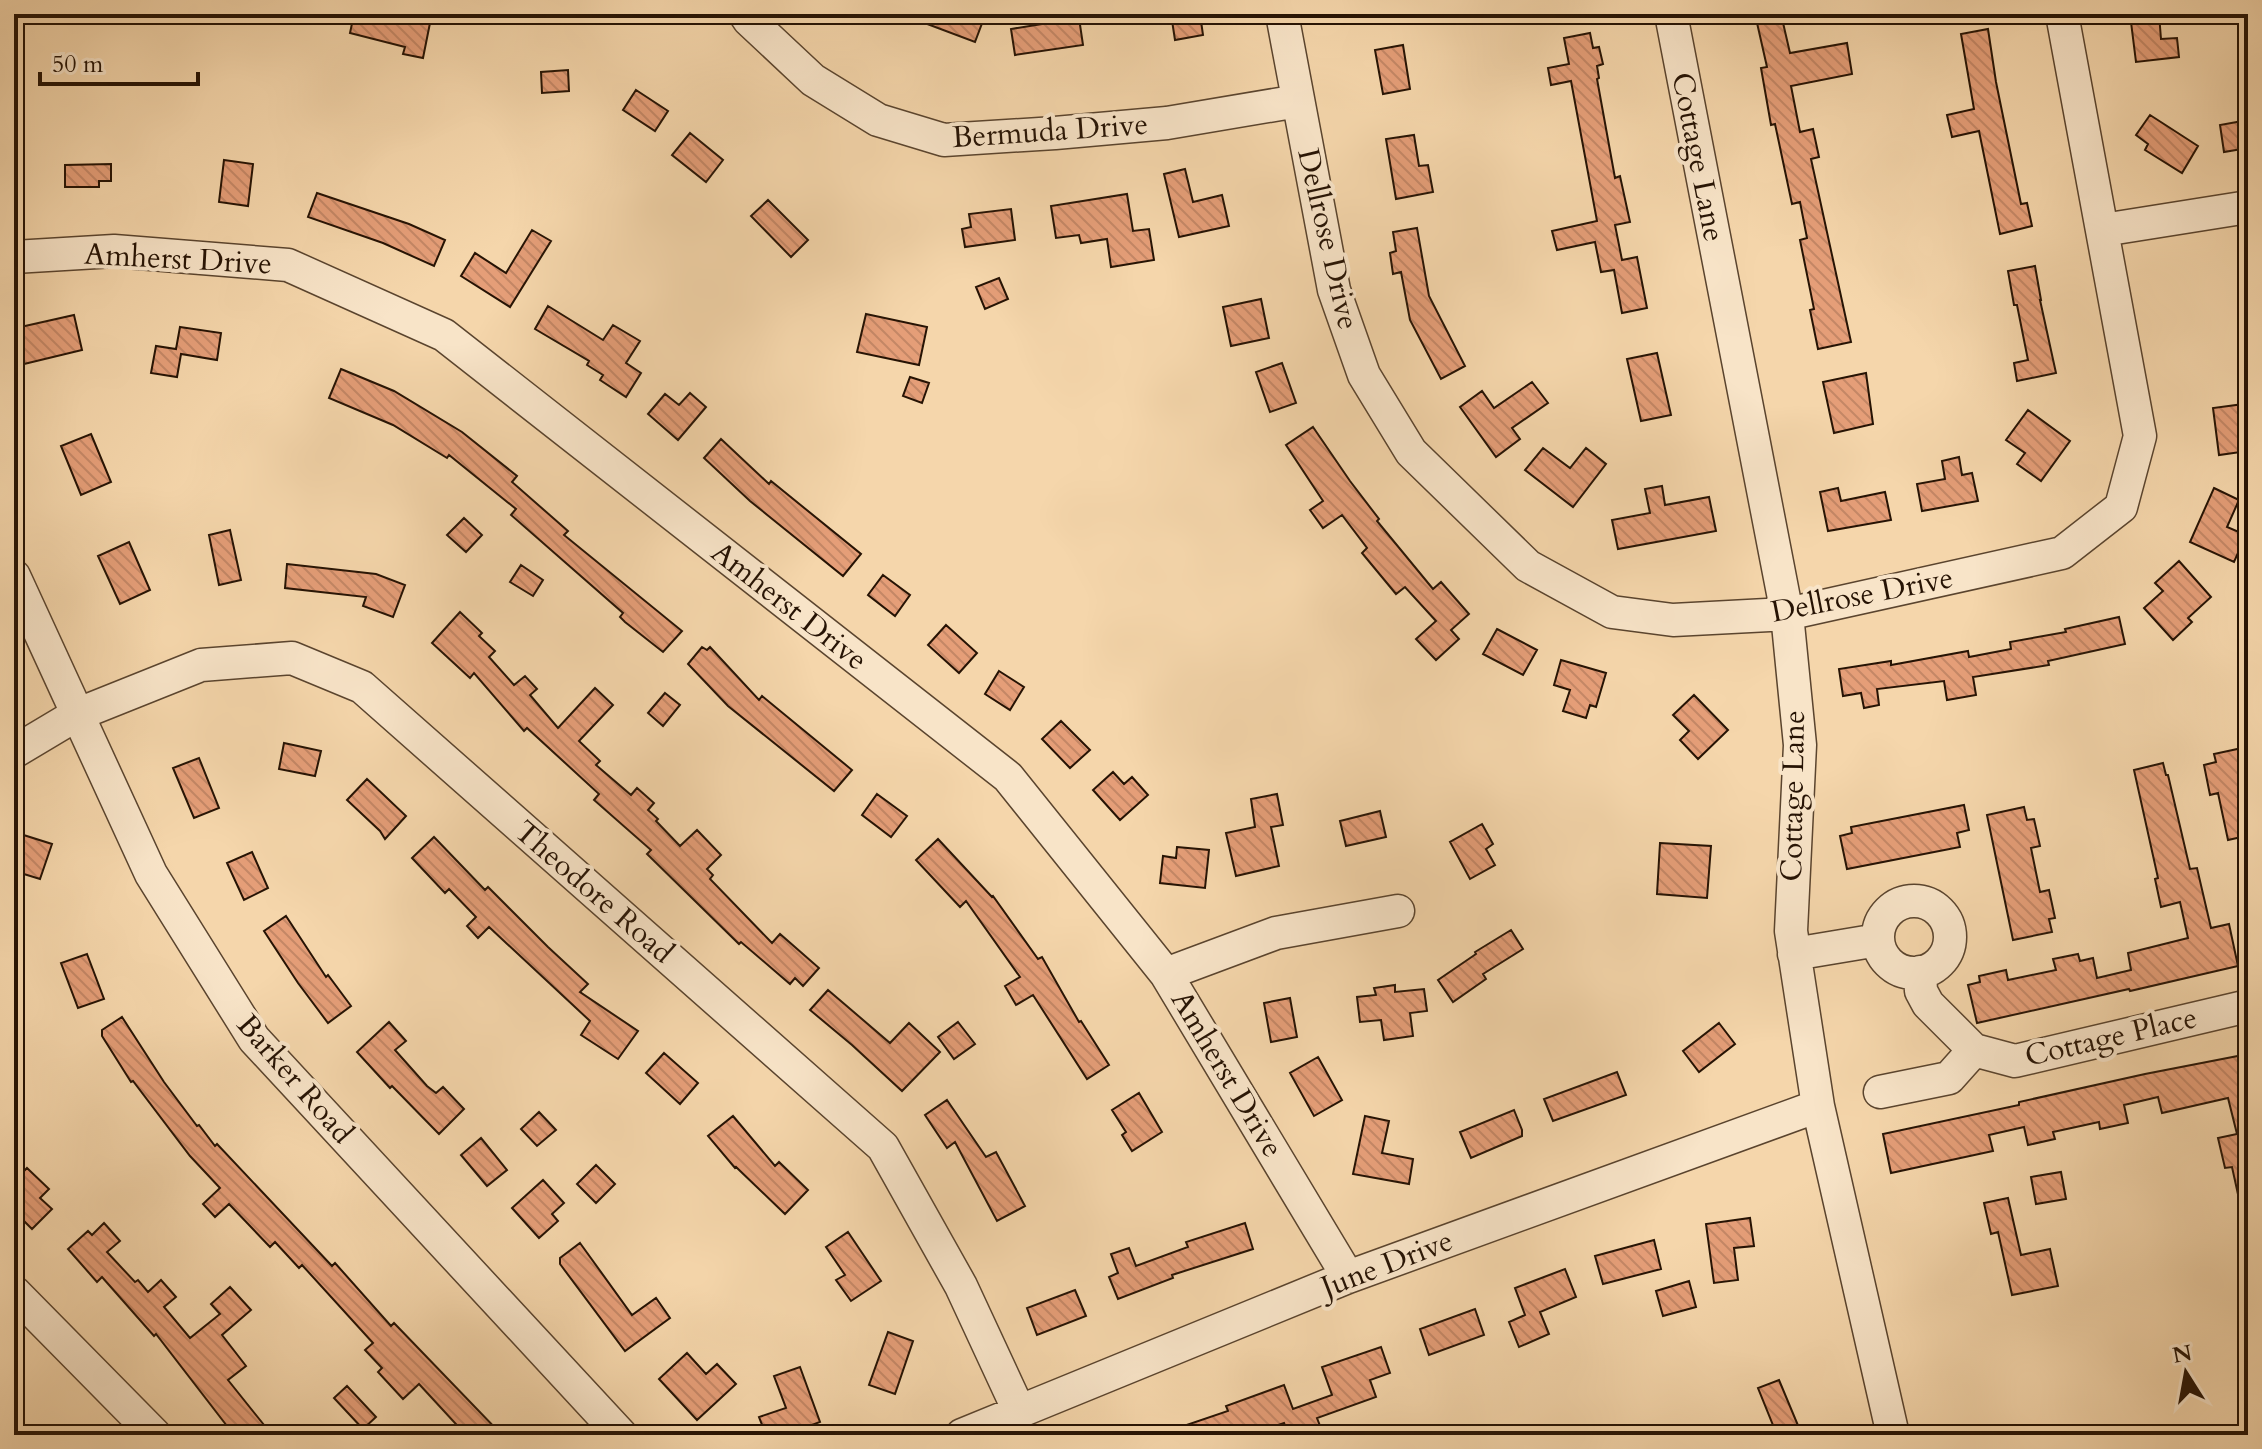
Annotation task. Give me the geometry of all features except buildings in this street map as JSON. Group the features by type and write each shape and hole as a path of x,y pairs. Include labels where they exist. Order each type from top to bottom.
{"street":[{"name":"Bermuda Drive","path":"745,14 813,80 878,120 944,140 1167,123 1298,101"},
{"name":"Dellrose Drive","path":"1282,14 1334,290 1364,375 1411,452 1528,566 1612,612 1673,620 1787,614 2062,553 2121,507 2140,436 2062,14"},
{"name":"Cottage Lane","path":"1671,14 1787,614 1800,745 1791,931 1794,954 1818,1106 1893,1435"},
{"path":"2103,230 2248,207"},
{"name":"Amherst Drive","path":"14,257 114,251 288,265 444,335 1008,777 1166,974 1348,1277"},
{"name":"Barker Road","path":"14,576 151,874 254,1039 621,1435"},
{"name":"Theodore Road","path":"14,752 76,715 201,665 292,658 362,687 883,1147 961,1286 1019,1411"},
{"path":"1914,901 1937,909 1949,928 1950,940 1941,961 1932,969 1920,972 1909,973 1897,969 1881,952 1878,940 1879,929 1892,909 1914,901"},
{"path":"1166,974 1276,933 1398,911"},
{"path":"1794,954 1878,940"},
{"name":"Cottage Place","path":"1920,972 1921,991 1928,1004 1974,1050 2015,1061 2248,1006"},
{"path":"1880,1092 1949,1078 1974,1050"},
{"name":"June Drive","path":"962,1435 1348,1277 1818,1106"},
{"path":"14,1292 155,1435"}]}
